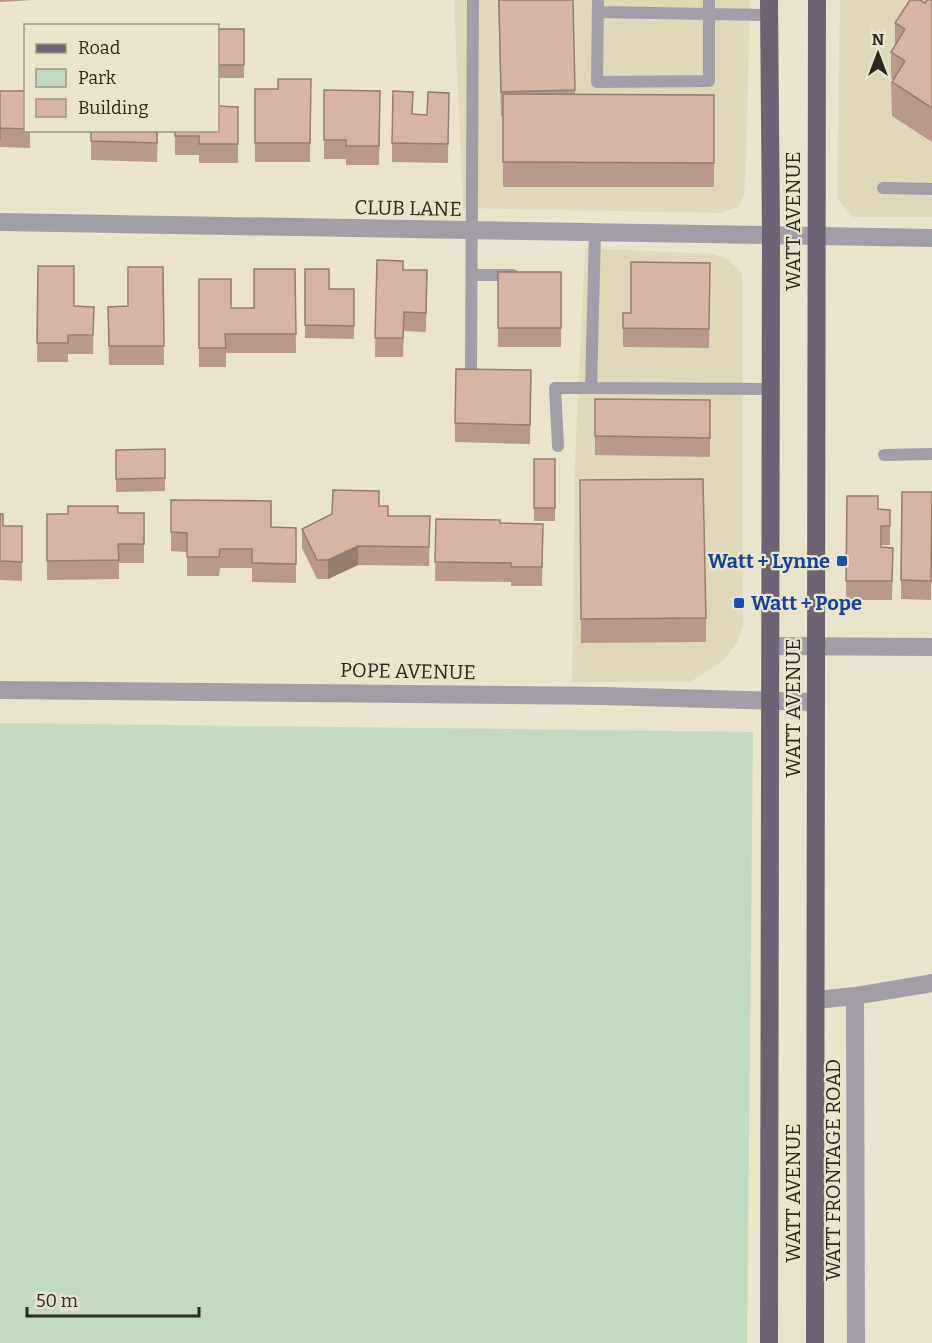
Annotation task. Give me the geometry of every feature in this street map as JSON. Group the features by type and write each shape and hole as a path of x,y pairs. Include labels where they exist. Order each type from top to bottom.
{"main road":[{"name":"WATT AVENUE","path":"815,1343 816,702 814,645 817,0"},
{"name":"WATT AVENUE","path":"769,7 771,236 769,1343"}],"street":[{"name":"CLUB LANE","path":"0,222 473,232 932,238"},
{"path":"771,646 932,647"},
{"name":"POPE AVENUE","path":"0,690 603,696 816,702"},
{"path":"816,1000 932,983"},
{"name":"WATT FRONTAGE ROAD","path":"855,996 856,1343"}],"lane":[{"path":"471,370 473,0"},
{"path":"709,0 709,13 709,81 597,82 598,6 709,13 769,7"},
{"path":"883,188 932,189"},
{"path":"591,388 594,233"},
{"path":"472,275 525,275"},
{"path":"558,446 555,388 770,389"},
{"path":"884,455 932,454"}],"shaded area":[{"path":"454,0 750,0 746,162 744,195 738,207 720,213 463,208"},
{"path":"840,0 932,0 932,217 853,217 837,198"},
{"path":"585,248 713,254 728,259 742,273 743,625 738,641 725,659 690,682 572,682 575,462"}],"green space":[{"path":"0,723 753,732 747,1343 0,1343"}],"building":[{"path":"499,0 573,0 575,90 501,92"},
{"path":"910,0 920,0 925,3 927,0 932,0 932,108 892,82 905,61 891,52 905,29 895,23"},
{"path":"219,29 244,29 244,65 219,65"},
{"path":"278,79 311,79 310,143 255,143 255,89 278,89"},
{"path":"324,90 380,91 379,146 346,146 346,140 324,140"},
{"path":"0,91 24,91 24,129 0,128"},
{"path":"393,91 413,92 412,114 427,115 428,92 449,93 448,144 392,143"},
{"path":"503,94 714,95 714,163 503,162"},
{"path":"219,106 238,107 238,144 199,144 199,136 175,136 175,132 219,132"},
{"path":"91,132 157,132 157,143 91,141"},
{"path":"377,260 403,261 403,270 427,270 426,313 404,312 403,338 375,338"},
{"path":"631,262 710,263 709,329 623,328 623,313 631,313"},
{"path":"38,266 74,266 74,306 94,307 93,335 68,335 68,343 37,343"},
{"path":"128,267 163,267 164,346 109,346 108,307 128,306"},
{"path":"254,269 295,269 296,334 225,334 226,348 199,348 199,279 231,279 231,308 254,308"},
{"path":"305,269 329,269 329,289 354,289 354,326 305,325"},
{"path":"498,272 561,272 561,328 498,328"},
{"path":"456,369 531,370 530,425 455,423"},
{"path":"595,399 710,400 710,438 595,436"},
{"path":"165,449 165,478 116,479 116,450"},
{"path":"534,459 555,459 555,508 534,508"},
{"path":"703,479 706,618 581,619 580,480"},
{"path":"333,490 379,491 379,506 388,506 388,516 430,516 429,547 358,546 328,560 317,560 302,529 332,514"},
{"path":"902,492 932,492 931,581 901,580"},
{"path":"847,496 878,496 878,509 890,510 890,526 881,526 881,547 893,548 892,581 846,581"},
{"path":"171,500 271,501 271,527 296,528 296,564 252,563 252,549 220,549 219,557 187,557 187,533 171,532"},
{"path":"68,506 118,506 118,513 144,513 144,544 118,544 119,560 47,561 47,514 68,514"},
{"path":"0,514 3,514 3,526 22,526 22,562 0,561"},
{"path":"436,519 500,520 500,523 543,524 542,567 511,567 511,563 435,562"}],"place":[{"name":"Watt + Lynne","path":"842,561"},
{"name":"Watt + Pope","path":"739,603"}]}
